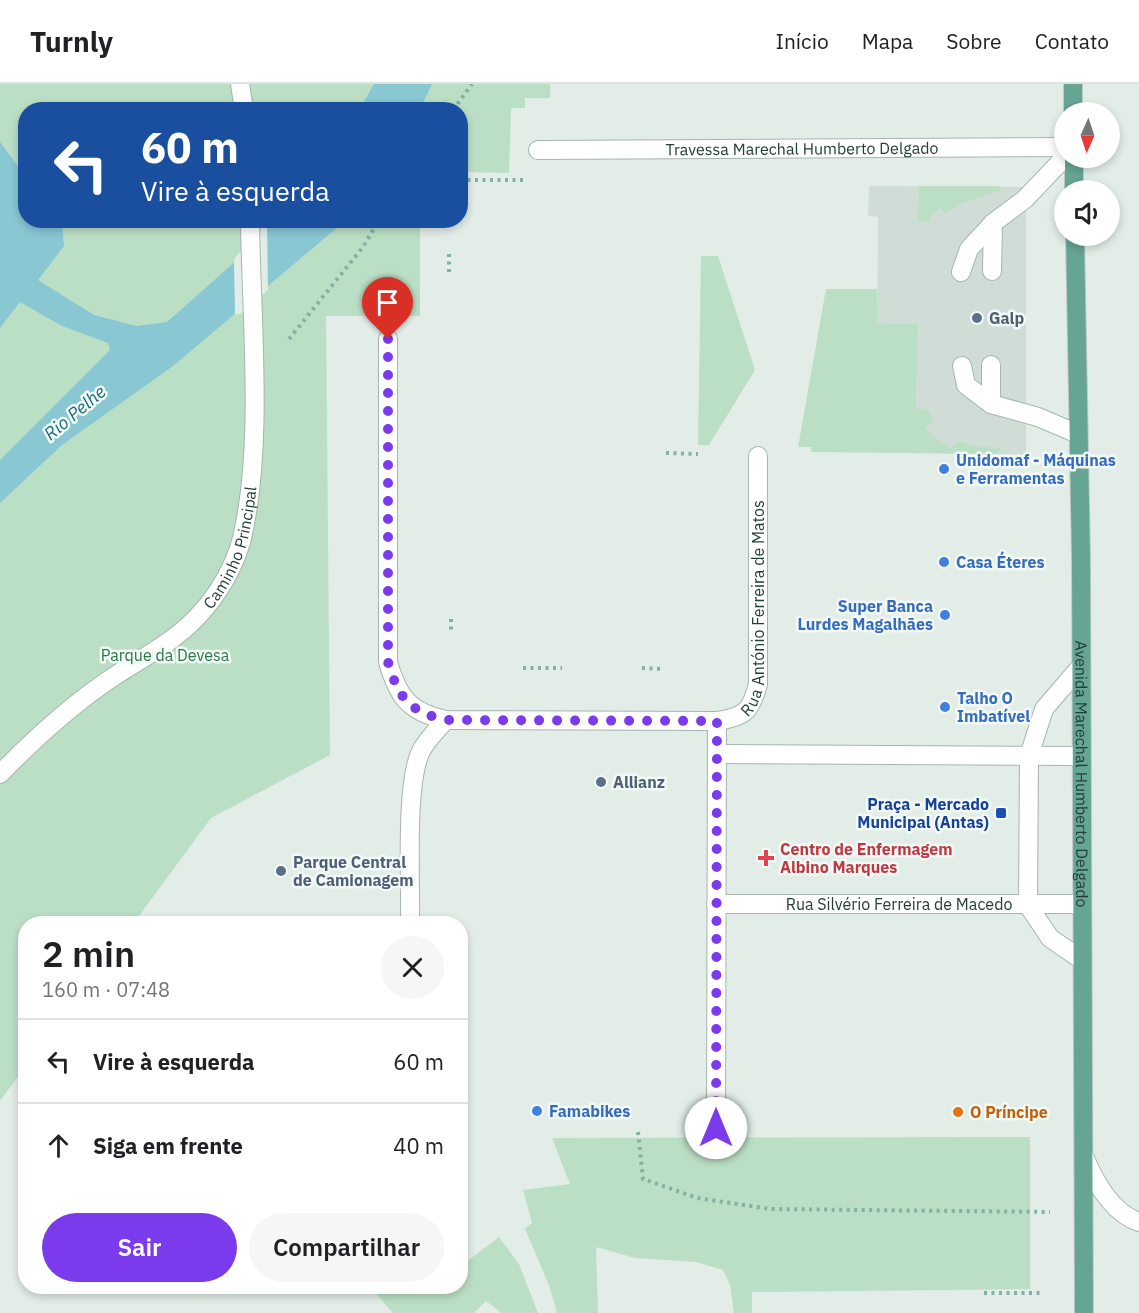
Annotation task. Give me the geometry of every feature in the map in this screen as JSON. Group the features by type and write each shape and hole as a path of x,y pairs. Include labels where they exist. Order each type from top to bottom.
{"main road":[{"path":"1072,84 1073,102"},
{"name":"Avenida Marechal Humberto Delgado","path":"1075,246 1081,666 1084,1313"}],"street":[{"path":"240,84 243,102"},
{"name":"Travessa Marechal Humberto Delgado","path":"538,150 1054,147"},
{"path":"961,272 969,249 993,223 1025,199 1055,168"},
{"path":"992,271 993,223"},
{"name":"Caminho Principal","path":"0,774 44,728 112,678 161,648 198,616 227,578 242,539 252,472 250,228"},
{"name":"Rua António Ferreira de Matos","path":"388,339 388,662 395,687 409,705 428,716 446,720 717,721 738,718 753,704 758,684 758,456"},
{"path":"991,365 991,404"},
{"path":"962,366 966,385 991,404 1038,417 1078,434"},
{"path":"1081,666 1044,709 1029,756 1028,905 1050,938 1082,960"},
{"path":"410,916 412,800 417,763 427,741 446,720"},
{"path":"716,1128 717,721"},
{"path":"717,754 1081,756"},
{"name":"Rua Silvério Ferreira de Macedo","path":"716,904 1082,904"},
{"path":"1084,1156 1092,1176 1107,1197 1139,1222"}],"path":[{"path":"459,102 472,84"},
{"path":"468,180 510,180"},
{"path":"253,383 363,247 374,228"},
{"path":"449,254 449,275"},
{"path":"666,453 698,454"},
{"path":"450,619 451,634"},
{"path":"523,668 562,668"},
{"path":"642,668 664,669"},
{"path":"638,1132 644,1179 697,1198 770,1209 1030,1213"},
{"path":"984,1293 1043,1293"}],"shaded area":[{"path":"869,186 1026,187 1026,455 915,453 918,324 877,323 878,217 868,216"}],"green space":[{"name":"Parque da Devesa","path":"0,84 550,84 550,98 525,98 525,108 511,108 509,173 468,172 468,102 18,102 18,228 420,228 420,316 326,316 330,755 211,818 139,916 18,916 18,1077 0,1101"},
{"path":"919,186 1000,186 999,191 957,205 946,214 940,208 929,218 931,221 918,221"},
{"path":"701,256 718,256 755,370 709,445 698,445"},
{"path":"826,289 877,289 877,323 918,324 916,409 927,410 934,420 925,429 950,449 960,441 973,446 1001,448 997,454 811,452 811,447 798,447"},
{"path":"1030,1137 1030,1289 752,1292 752,1313 734,1313 730,1285 723,1270 696,1262 635,1258 596,1247 598,1313 557,1313 549,1285 525,1229 532,1223 523,1190 570,1184 552,1138"},
{"path":"499,1237 519,1264 538,1313 502,1313 486,1301 474,1313 393,1313 376,1294 468,1294 468,1261"}],"water":[{"path":"374,84 432,84 423,102 364,102"},
{"name":"Rio Pelhe","path":"0,142 18,166 18,228 63,228 64,246 38,280 94,315 137,326 167,322 238,259 267,228 337,228 173,366 62,445 0,503 0,460 110,350 108,343 62,326 20,302 0,328"}],"pier":[{"path":"262,228 267,228 268,290 240,314 235,314 234,259"}],"place":[{"name":"Galp","path":"977,318"},
{"name":"Unidomaf - Máquinas e Ferramentas","path":"944,469"},
{"name":"Casa Éteres","path":"944,562"},
{"name":"Super Banca Lurdes Magalhães","path":"945,615"},
{"name":"Talho O Imbatível","path":"945,707"},
{"name":"Allianz","path":"601,782"},
{"name":"Praça - Mercado Municipal (Antas)","path":"1001,813"},
{"name":"Centro de Enfermagem Albino Marques","path":"766,858"},
{"name":"Parque Central de Camionagem","path":"281,871"},
{"name":"Famabikes","path":"537,1111"},
{"name":"O Príncipe","path":"958,1112"}],"route":[{"path":"388,339 388,662 395,687 409,705 428,716 446,720 717,721 716,1128"}]}
